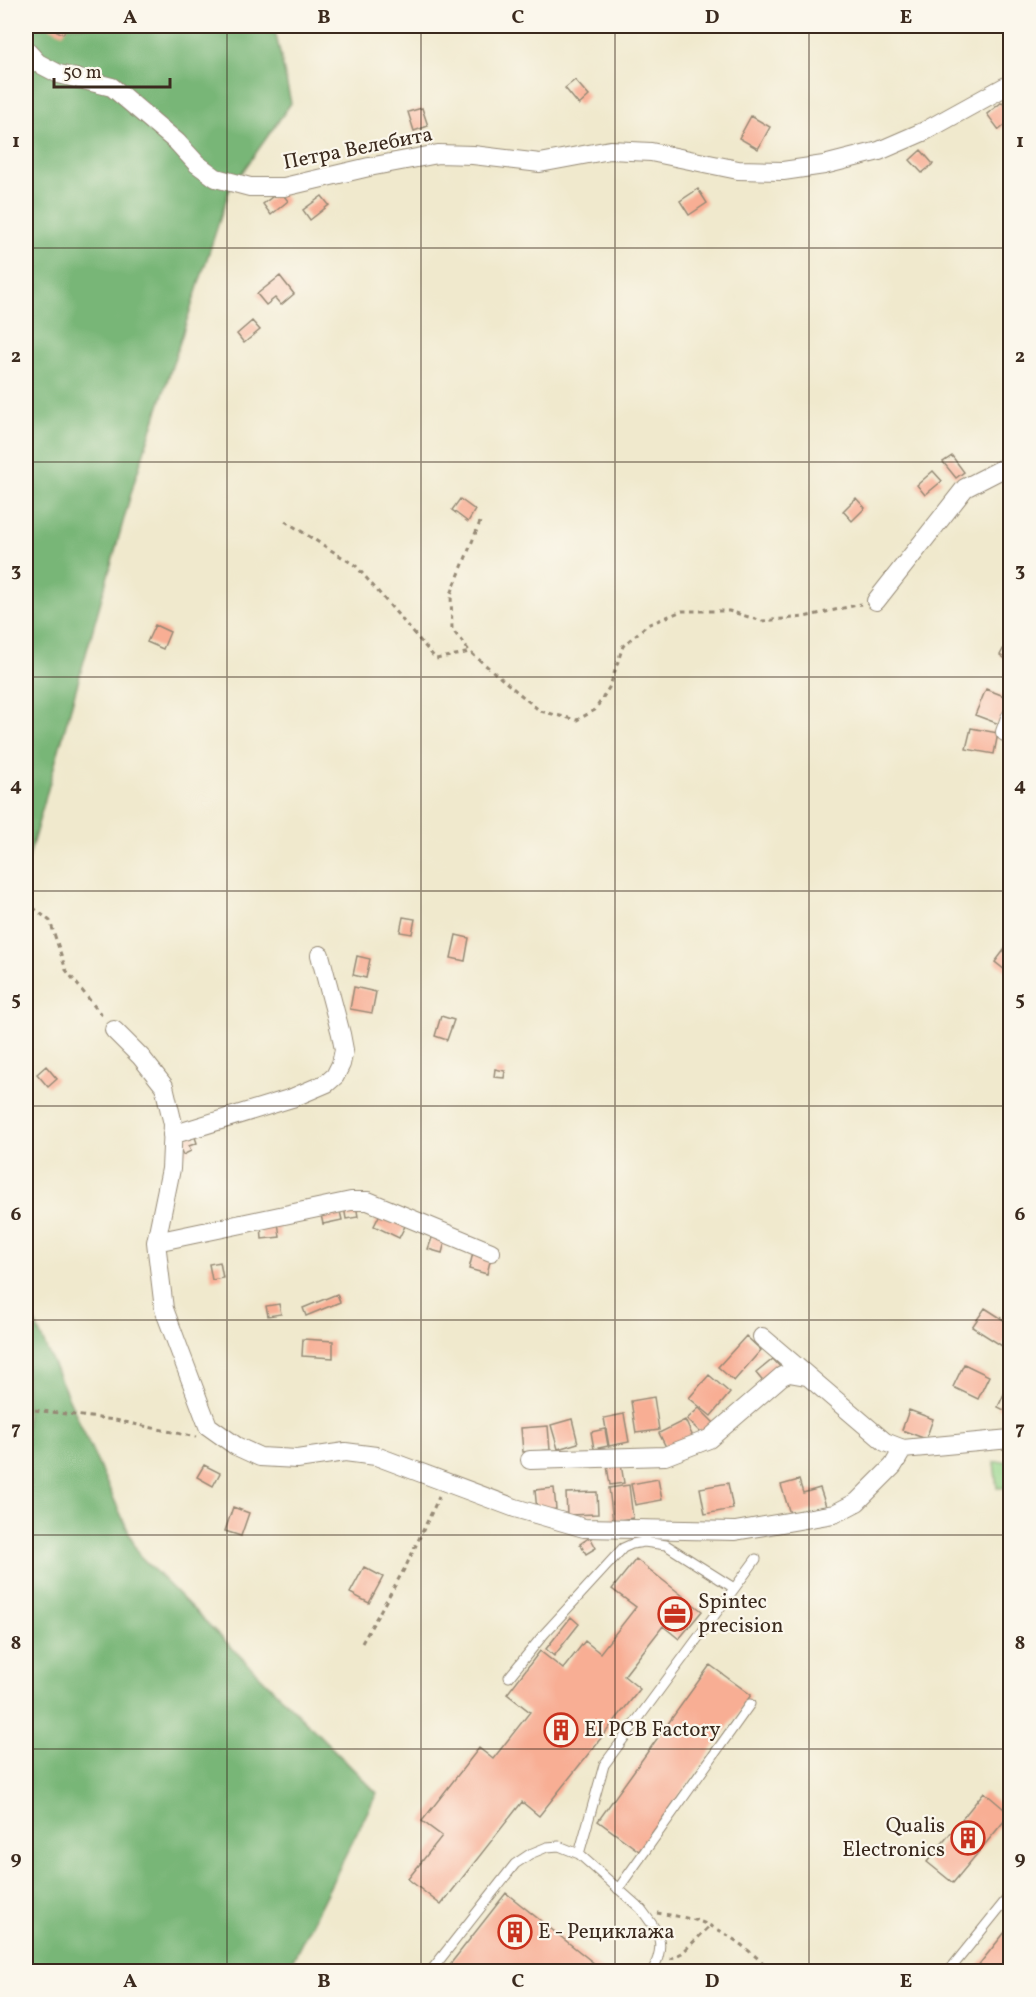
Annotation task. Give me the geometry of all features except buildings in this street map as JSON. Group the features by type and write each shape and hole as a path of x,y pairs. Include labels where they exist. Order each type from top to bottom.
{"street":[{"name":"Петра Велебита","path":"26,50 38,63 59,74 112,87 177,142 197,164 216,178 250,188 284,187 438,154 473,154 540,163 610,150 641,152 738,170 783,171 824,165 879,151 925,131 1011,84"},
{"path":"876,601 964,488 1002,469 1011,468"},
{"path":"172,1136 292,1098 327,1083 335,1076 344,1050 320,955"},
{"path":"114,1030 141,1057 164,1086 173,1124 171,1169 156,1242 164,1309 208,1426 236,1446 260,1457 297,1459 345,1452 375,1456 515,1508 585,1528 735,1531 834,1514 857,1502 893,1466 903,1449"},
{"path":"156,1242 351,1201 368,1201 491,1252"},
{"path":"762,1337 885,1442 903,1449 1011,1439"},
{"path":"530,1460 665,1456 709,1438 782,1376 789,1373 806,1376"}],"lane":[{"path":"509,1677 623,1548 632,1544 644,1542 666,1545 734,1588"},
{"path":"579,1854 604,1765 756,1559"},
{"path":"618,1888 750,1704"},
{"path":"430,1971 515,1864 547,1847 559,1846 579,1854 641,1910 660,1940 661,1953 653,1969"},
{"path":"948,1971 1011,1895"}],"path":[{"path":"285,521 356,566 436,659 470,652"},
{"path":"480,522 451,594 452,629 470,652 540,711 577,720 595,710 610,686 623,646 647,625 682,611 729,611 762,621 804,617 876,601"},
{"path":"26,902 50,921 66,970 114,1030"},
{"path":"26,1410 115,1420 202,1439"},
{"path":"362,1643 406,1566 446,1482"},
{"path":"641,1910 695,1920 710,1926 732,1938 774,1971"},
{"path":"653,1969 682,1953 710,1926"}],"green space":[{"path":"26,26 274,26 291,103 229,191 134,483 26,867"},
{"path":"26,1303 139,1555 377,1793 295,1956 285,1971 26,1971"},
{"path":"1010,1461 1010,1487 997,1488 994,1462"}],"place":[{"name":"Spintec precision","path":"675,1614"},
{"name":"EI PCB Factory","path":"561,1730"},
{"name":"Qualis Electronics","path":"968,1838"},
{"name":"Е - Рециклажа","path":"515,1932"}]}
